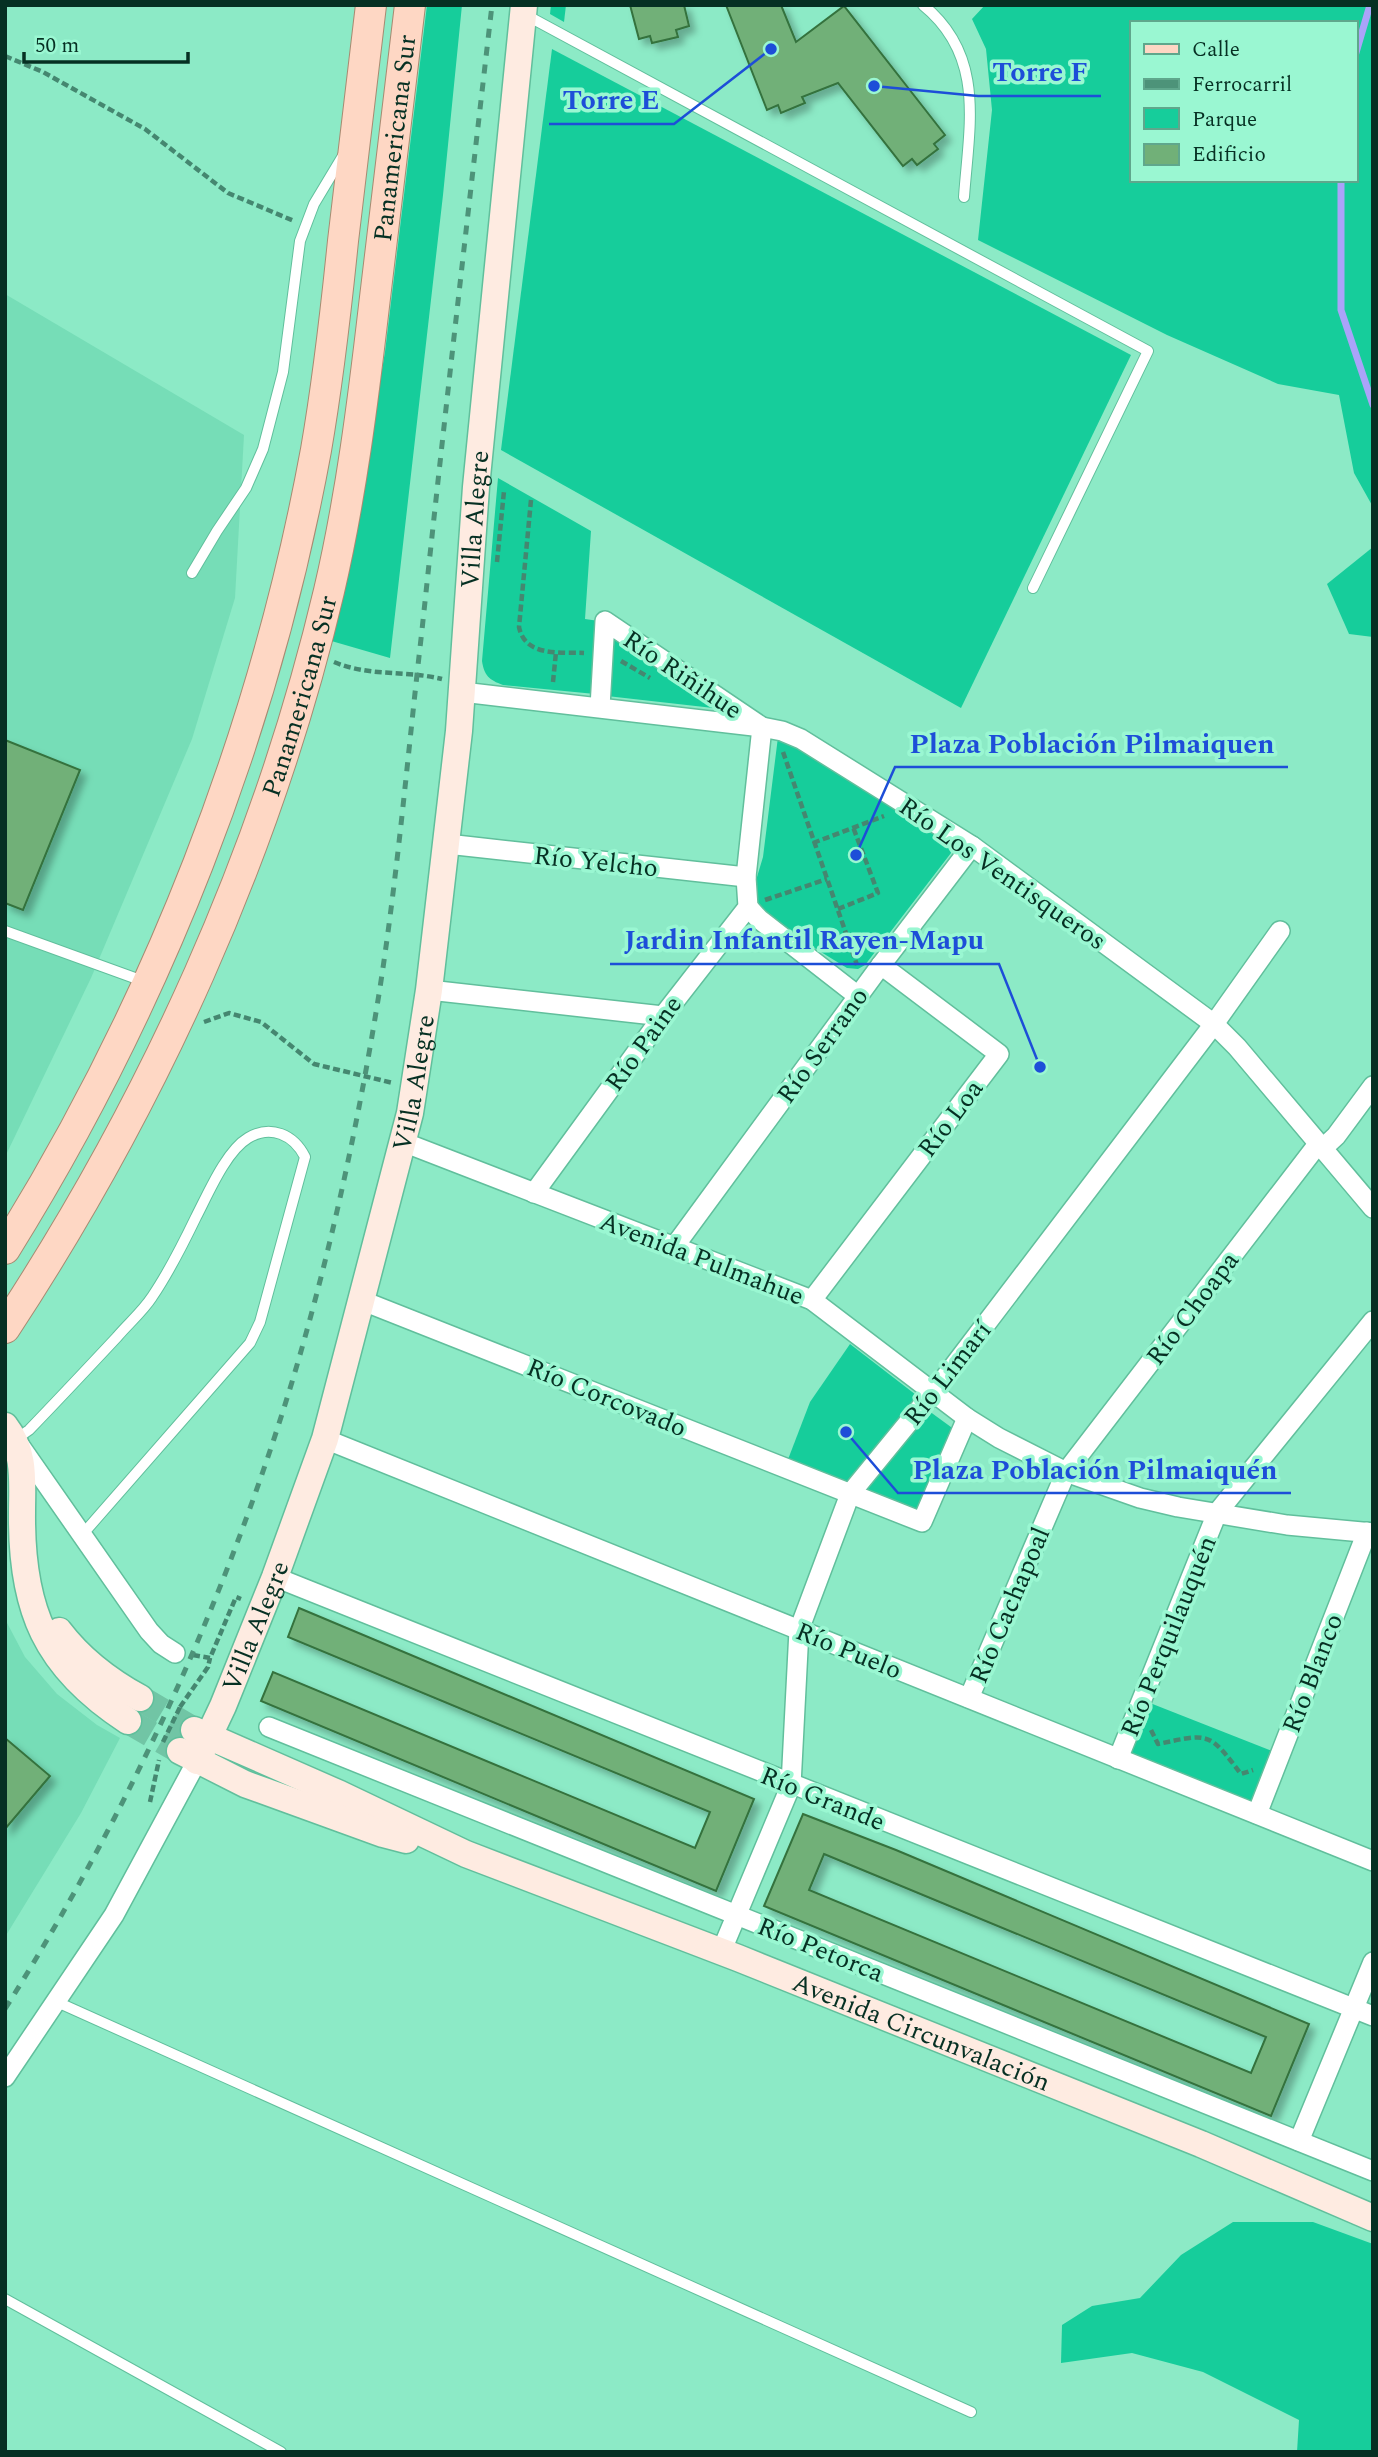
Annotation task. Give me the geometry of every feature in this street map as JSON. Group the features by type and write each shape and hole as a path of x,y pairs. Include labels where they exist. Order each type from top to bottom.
{"main road":[{"name":"Panamericana Sur","path":"5,1249 85,1114 149,984 217,815 262,676 316,449 333,332 371,5"},
{"name":"Panamericana Sur","path":"5,1328 62,1239 105,1164 173,1030 226,911 258,826 314,653 333,576 355,458 410,5"},
{"name":"Villa Alegre","path":"189,1744 223,1706 326,1439 403,1142 414,1088 447,844 462,688 476,487 523,9"},
{"path":"10,1433 23,1472 24,1561 41,1602 66,1640 134,1709"},
{"name":"Avenida Circunvalación","path":"189,1744 340,1794 466,1854 1201,2144 1373,2218"}],"street":[{"name":"Río Riñihue","path":"600,707 605,621 762,727"},
{"name":"Río Los Ventisqueros","path":"462,688 762,727 799,738 972,846 1213,1024 1237,1047 1373,1208"},
{"path":"762,727 746,877 759,919 858,996"},
{"name":"Río Yelcho","path":"447,844 746,877"},
{"name":"Río Serrano","path":"674,1247 972,846"},
{"name":"Río Paine","path":"534,1193 663,1016 756,904"},
{"name":"Río Limarí","path":"720,1952 791,1785 799,1630 850,1494 933,1393 1213,1024 1280,931"},
{"name":"Río Loa","path":"813,1300 999,1054 881,965"},
{"path":"429,990 663,1016"},
{"name":"Río Choapa","path":"1066,1472 1320,1147 1336,1136 1373,1086"},
{"name":"Avenida Pulmahue","path":"403,1142 813,1300 967,1418 999,1438 1066,1472 1140,1498 1287,1525 1370,1533"},
{"name":"Río Corcovado","path":"363,1301 922,1522 967,1418"},
{"name":"Río Perquilauquén","path":"1118,1759 1217,1513 1373,1321"},
{"path":"10,1433 149,1631 161,1644 175,1653"},
{"name":"Río Puelo","path":"326,1439 1373,1861"},
{"name":"Río Cachapoal","path":"969,1698 1066,1472"},
{"name":"Río Blanco","path":"1257,1814 1370,1533"},
{"name":"Río Grande","path":"275,1577 1363,2013"},
{"name":"Río Petorca","path":"269,1727 1373,2171"},
{"name":"Villa Alegre","path":"5,2077 114,1915 189,1744"},
{"path":"1299,2141 1363,2013 1373,1962"}],"lane":[{"path":"927,6 959,50 969,80 970,109 964,197"},
{"path":"523,9 1148,351 1033,588"},
{"path":"192,573 246,488 263,449 283,372 296,258 305,225 326,183 356,136"},
{"path":"5,931 149,984"},
{"path":"10,1433 38,1421 151,1298 186,1240 210,1190 237,1147 250,1137 264,1132 278,1132 299,1146 305,1157 260,1322 250,1343 82,1535"},
{"path":"57,2002 971,2412"},
{"path":"5,2299 281,2452"}],"path":[{"path":"5,56 43,72 145,129 228,193 305,225"},
{"path":"531,500 519,627 521,636 526,644 534,649 597,654"},
{"path":"553,690 556,652"},
{"path":"314,653 343,666 369,673 417,673 462,688"},
{"path":"783,751 858,969"},
{"path":"813,843 887,815"},
{"path":"838,909 878,893 853,828"},
{"path":"756,904 827,879"},
{"path":"173,1030 229,1013 261,1023 314,1064 414,1088"},
{"path":"189,1744 180,1707 208,1667 236,1597 263,1607"},
{"path":"175,1653 210,1658"},
{"path":"1138,1709 1158,1744 1197,1736 1218,1743 1241,1773 1276,1767"}],"shaded area":[{"path":"5,294 244,435 235,598 192,739 91,978 5,1157"},
{"path":"5,1619 25,1657 57,1694 97,1725 120,1738 81,1813 5,1937"}],"green space":[{"path":"427,5 462,5 390,658 328,640 352,543 385,352"},
{"path":"551,5 566,5 564,22 550,14"},
{"path":"985,5 1373,5 1373,507 1354,473 1339,395 1278,384 1167,335 978,240 992,110 986,49 972,19"},
{"path":"552,49 1131,355 961,708 501,450"},
{"path":"498,478 591,531 585,619 599,621 595,694 503,685 491,679 484,670 482,661"},
{"path":"1373,547 1373,637 1349,634 1327,584"},
{"path":"610,627 731,710 607,696"},
{"path":"778,737 796,748 799,738 948,842 951,853 865,965 858,969 847,968 748,907 763,857"},
{"path":"850,1344 920,1398 849,1487 787,1462 810,1402"},
{"path":"929,1411 955,1430 920,1514 865,1491"},
{"path":"1150,1703 1272,1751 1251,1804 1129,1757"},
{"path":"1233,2222 1313,2222 1373,2244 1373,2452 1297,2452 1299,2420 1203,2372 1132,2353 1061,2363 1062,2325 1092,2306 1140,2298 1181,2255"}],"building":[{"path":"630,5 684,5 689,26 676,30 678,37 652,43 650,36 639,39"},
{"path":"726,5 781,5 796,42 844,6 945,135 934,144 938,149 917,165 912,159 903,166 838,83 802,97 805,103 781,113 778,105 767,110"},
{"path":"5,740 80,770 23,910 5,903"},
{"path":"299,1608 754,1799 716,1891 261,1701 273,1672 695,1848 710,1812 288,1637"},
{"path":"5,1738 50,1776 5,1829"},
{"path":"803,1814 896,1850 1309,2024 1271,2116 764,1906","holes":["824,1854 1266,2037 1251,2073 809,1890"]}],"waterway":[{"path":"1357,49 1370,5"},
{"path":"1341,182 1341,310 1373,405"}],"tunnel":[{"path":"140,1698 194,1730"},
{"path":"128,1721 180,1751"}],"railway":[{"path":"5,2009 92,1860 170,1705 204,1626 236,1545 292,1382 331,1238 362,1092 392,903 492,5"}],"place":[{"name":"Torre E","path":"771,49"},
{"name":"Torre F","path":"874,86"},
{"name":"Plaza Población Pilmaiquen","path":"856,855"},
{"name":"Jardin Infantil Rayen-Mapu","path":"1040,1067"},
{"name":"Plaza Población Pilmaiquén","path":"846,1432"}]}
